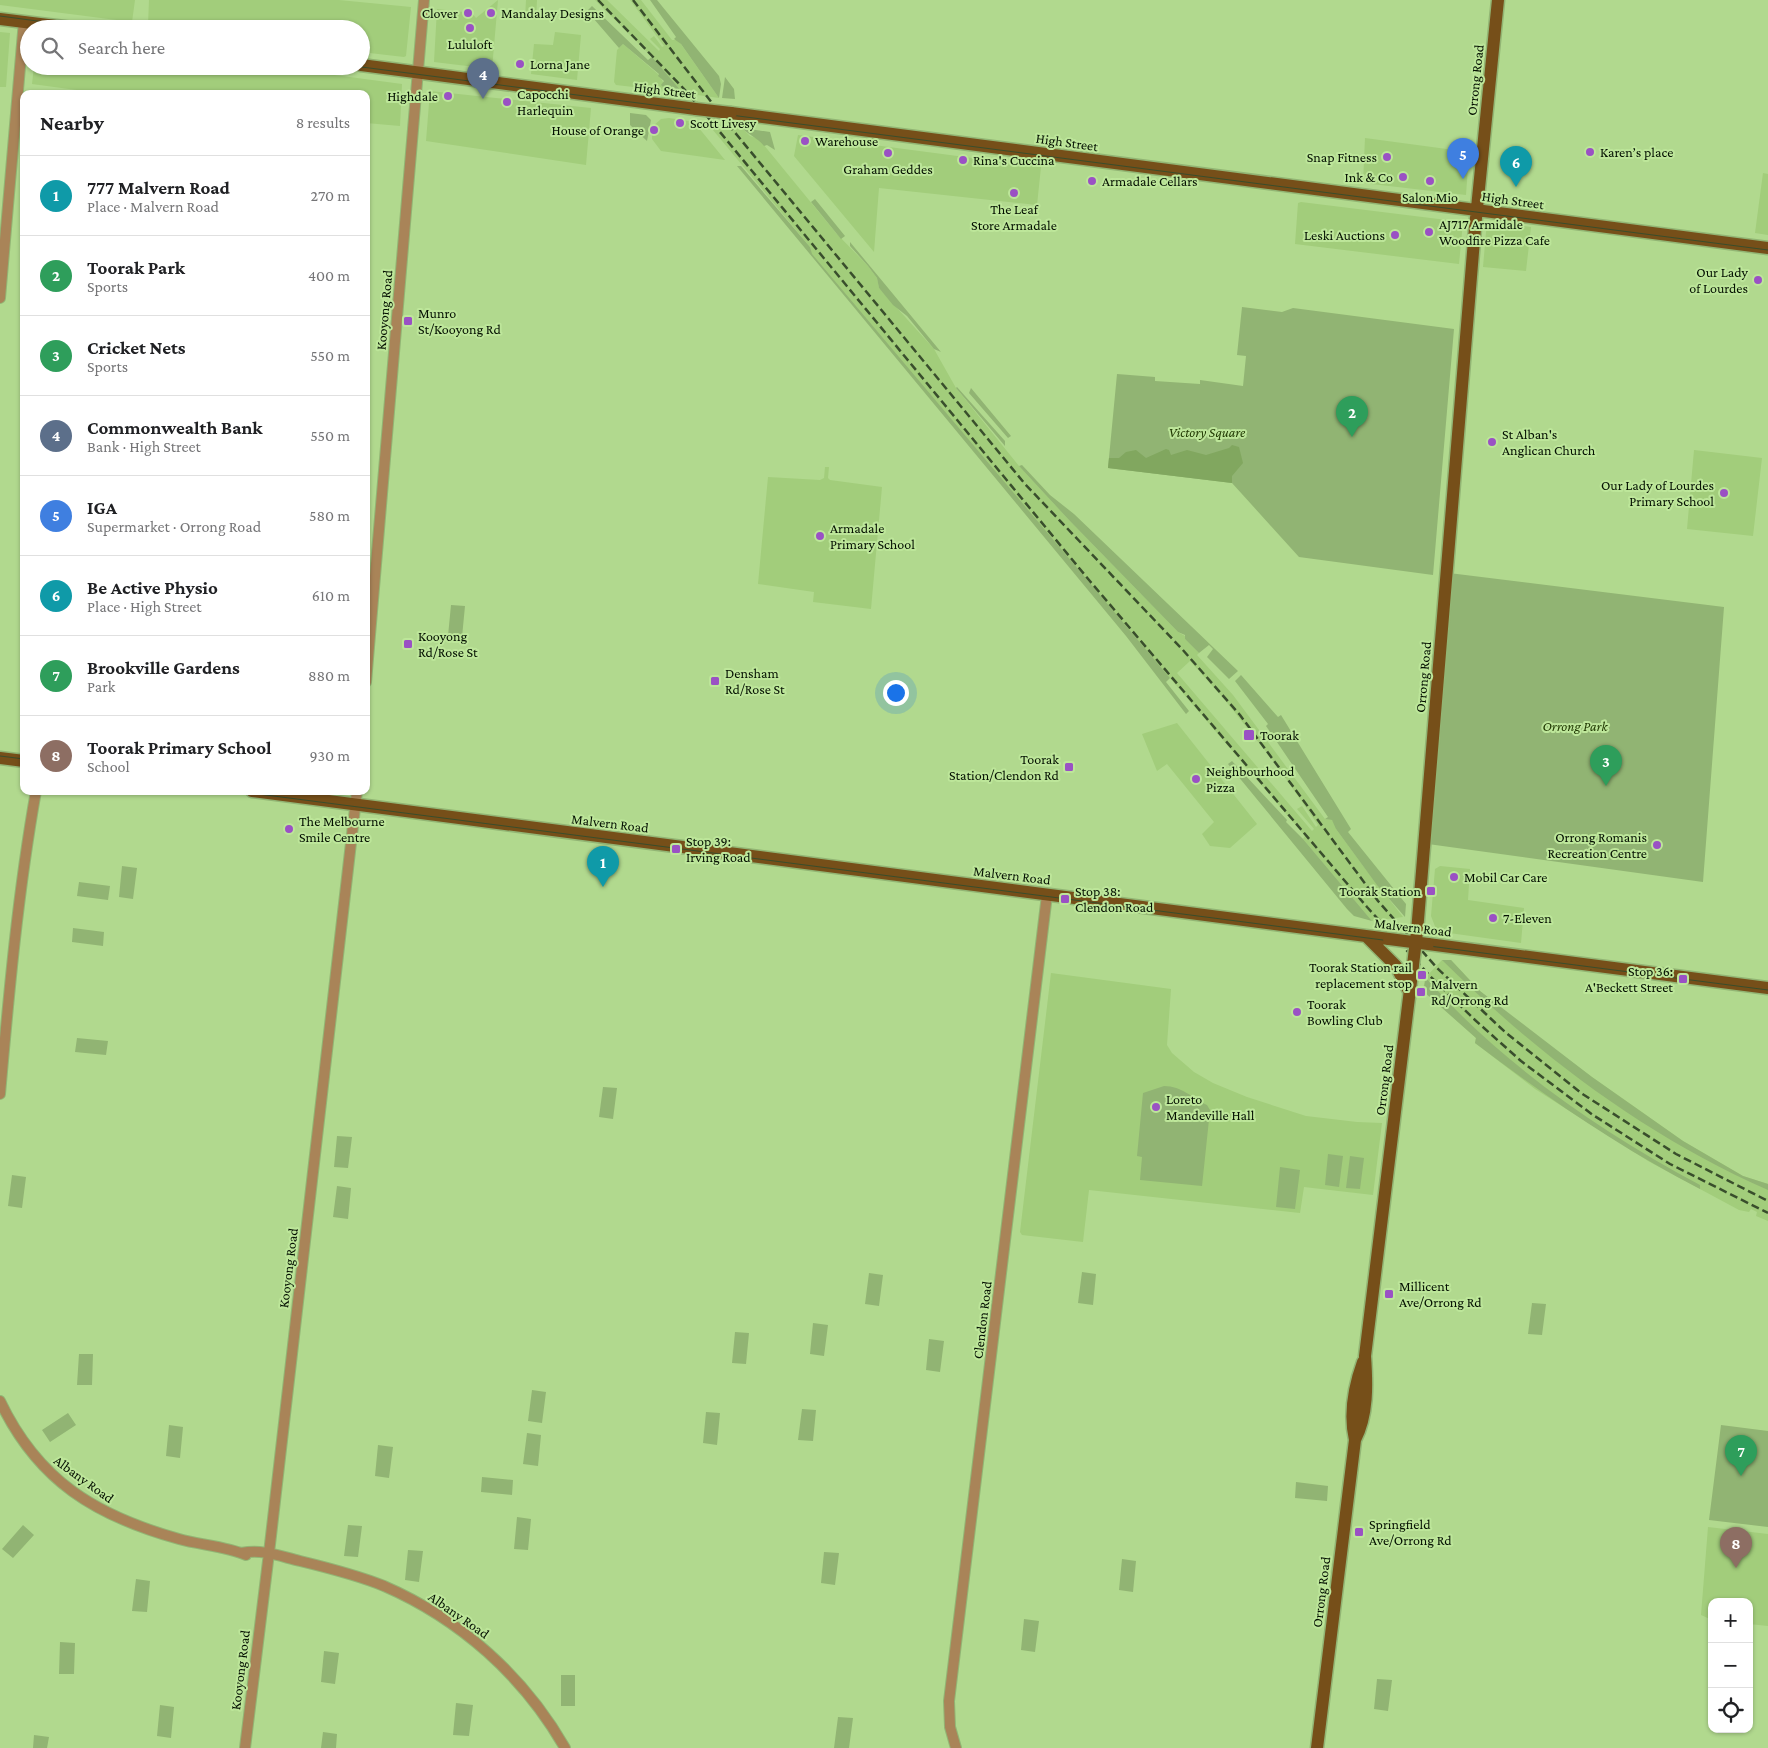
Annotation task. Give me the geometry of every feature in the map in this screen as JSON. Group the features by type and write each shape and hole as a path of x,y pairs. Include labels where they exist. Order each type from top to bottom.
{"main road":[{"name":"Orrong Road","path":"1317,1748 1355,1440 1351,1423 1357,1380 1365,1356 1413,965 1420,940 1477,211 1498,0"},
{"path":"0,18 20,21"},
{"name":"High Street","path":"370,66 1768,248"},
{"path":"0,758 20,760"},
{"name":"Malvern Road","path":"282,795 1389,939 1420,940 1768,988"},
{"path":"1367,936 1396,966 1410,994"}],"street":[{"name":"Kooyong Road","path":"370,635 424,0"},
{"path":"0,298 20,68"},
{"path":"0,1094 11,958 25,852 35,795"},
{"name":"Kooyong Road","path":"245,1748 357,795"},
{"name":"Clendon Road","path":"956,1748 950,1727 949,1701 1047,895"},
{"name":"Albany Road","path":"0,1400 29,1452 40,1464 91,1504 113,1517 144,1529 198,1544 241,1553 252,1551 269,1556 287,1556 298,1561 331,1568 384,1586 429,1609 488,1652 517,1681 544,1715 565,1748"}],"shaded area":[{"path":"0,0 135,0 132,20 116,20 0,5"},
{"path":"149,0 339,0 411,7 406,56 404,57 370,53 370,20 148,20"},
{"path":"498,0 492,69 434,62 437,9 472,13 476,18"},
{"path":"526,0 537,0 536,20 525,18"},
{"path":"595,0 607,0 659,51 660,49 650,39 654,36 662,47 664,46 630,0 641,0 672,40 678,40 719,98 683,93 652,57"},
{"path":"0,32 10,33 6,87 0,87"},
{"path":"555,32 581,35 577,80 531,74 534,44 553,45"},
{"path":"623,44 659,75 668,91 616,85 614,82 617,50"},
{"path":"33,75 334,75 402,84 400,126 370,123 370,90 76,90 32,84"},
{"path":"430,91 591,108 586,165 426,141"},
{"path":"669,118 694,122 725,160 661,151 652,139 652,127 661,119"},
{"path":"708,124 742,128 750,136 759,139 836,233 868,266 877,278 879,288 934,349 956,388 1019,466 1178,632 1185,636 1185,639 1199,653 1197,655 1233,695 1325,819 1332,820 1336,825 1336,829 1403,917 1372,921 1303,839 1305,836 1022,505 811,254 810,247","holes":["1190,661 1224,699 1275,763 1318,825 1316,827 1302,806 1297,809 1314,829 1312,831 1177,673"]},
{"path":"798,135 1041,167 1037,205 879,188 874,252 794,156"},
{"path":"1365,138 1469,152 1466,195 1363,183"},
{"path":"1763,173 1768,174 1768,235 1755,233"},
{"path":"1298,203 1463,222 1459,264 1295,244"},
{"path":"1487,221 1531,227 1526,271 1483,267"},
{"path":"1232,445 1239,447 1243,463 1232,476 1232,483 1108,468 1109,458 1119,458 1126,452 1136,450 1146,458 1166,449 1169,450 1171,455 1187,450 1206,455 1229,448"},
{"name":"Our Lady of Lourdes Primary School","path":"1694,450 1762,458 1753,536 1687,529"},
{"name":"Armadale Primary School","path":"825,467 829,467 828,478 830,480 882,487 871,609 813,602 814,592 758,584 768,477 820,480 824,478"},
{"path":"1177,723 1257,824 1230,848 1210,846 1202,834 1214,822 1167,764 1157,771 1142,734"},
{"path":"1440,866 1470,869 1468,900 1524,908 1521,943 1442,932 1436,929 1431,916 1435,869"},
{"path":"1442,960 1451,960 1480,991 1523,1026 1683,1141 1743,1176 1768,1184 1768,1221 1756,1216 1757,1212 1751,1209 1749,1212 1739,1210 1648,1161 1535,1089 1475,1043 1476,1038 1423,991 1425,978"},
{"name":"Loreto Mandeville Hall","path":"1051,973 1171,989 1167,1045 1172,1053 1194,1072 1213,1083 1247,1097 1306,1116 1382,1123 1373,1195 1304,1187 1300,1213 1089,1190 1083,1242 1022,1235 1020,1232"},
{"path":"1708,1527 1768,1534 1768,1626 1753,1624 1753,1598 1708,1598 1708,1618 1701,1615"}],"green space":[{"path":"650,0 657,0 719,76 721,84 719,98 681,44 674,39 676,37"},
{"path":"592,6 648,60 652,57 683,93 668,91 661,85 664,81 658,76 659,74 623,44 619,48 587,11"},
{"path":"725,77 734,89 735,99 722,98"},
{"path":"630,113 646,115 651,120 647,141 630,125"},
{"path":"742,128 770,132 775,150 767,145 764,146"},
{"path":"737,166 741,166 810,247 812,254 1170,678 1166,682 1189,711 1186,714 1126,636"},
{"path":"815,199 845,236 841,239 811,202"},
{"path":"850,242 941,352 934,349 907,316 893,305 879,288 877,278 850,246"},
{"name":"Victory Square","path":"1242,307 1282,312 1293,308 1454,329 1433,575 1299,557 1232,483 1108,468 1117,374 1155,377 1155,381 1200,384 1200,380 1243,386 1246,356 1237,355"},
{"path":"956,388 1005,441 1005,446"},
{"path":"971,388 1011,436 1008,438 969,393"},
{"path":"1022,465 1050,495 1074,514 1238,671 1229,679 1207,657 1213,649 1209,645 1199,653 1185,639 1185,635 1178,632 1068,519 1019,466"},
{"name":"Orrong Park","path":"1449,573 1724,607 1703,882 1428,844"},
{"path":"451,605 465,606 462,637 448,636"},
{"path":"1241,675 1278,717 1281,715 1351,829 1348,832 1406,904 1405,917 1377,885 1336,829 1332,820 1325,819 1328,817 1266,726 1268,724 1235,681"},
{"path":"1232,761 1287,820 1286,822 1303,839 1372,921 1354,916 1347,909 1228,764"},
{"path":"122,866 137,868 133,899 119,897"},
{"path":"79,882 110,886 108,900 77,896"},
{"path":"73,928 104,932 103,946 72,942"},
{"path":"1442,960 1451,960 1480,991 1592,1077 1683,1141 1743,1176 1768,1184 1768,1190 1679,1144 1594,1090 1516,1028"},
{"path":"1426,978 1487,1039 1554,1094 1625,1142 1700,1185 1700,1189 1584,1121 1475,1043 1476,1038 1423,991"},
{"path":"77,1038 108,1041 106,1055 75,1052"},
{"path":"1164,1086 1182,1090 1207,1105 1210,1110 1202,1186 1140,1180 1142,1157 1137,1156 1143,1093"},
{"path":"603,1087 617,1088 613,1119 599,1117"},
{"path":"337,1136 352,1137 348,1168 334,1167"},
{"path":"1328,1154 1343,1156 1339,1187 1325,1185"},
{"path":"1350,1156 1364,1158 1360,1189 1346,1188"},
{"path":"1280,1167 1300,1170 1295,1209 1276,1207"},
{"path":"12,1175 26,1177 22,1208 8,1206"},
{"path":"337,1186 351,1188 348,1219 333,1217"},
{"path":"1082,1272 1096,1274 1093,1305 1078,1303"},
{"path":"869,1273 883,1275 879,1306 865,1304"},
{"path":"1532,1303 1546,1304 1542,1335 1528,1334"},
{"path":"813,1323 828,1325 824,1356 810,1354"},
{"path":"735,1332 749,1333 746,1364 732,1363"},
{"path":"929,1339 944,1341 940,1372 926,1370"},
{"path":"79,1354 93,1354 92,1385 77,1385"},
{"path":"532,1390 546,1392 542,1423 528,1421"},
{"path":"802,1409 816,1410 813,1441 798,1440"},
{"path":"706,1412 720,1413 717,1445 703,1443"},
{"path":"68,1413 76,1425 50,1442 42,1430"},
{"path":"169,1425 183,1427 180,1458 166,1456"},
{"path":"1721,1425 1768,1431 1768,1527 1709,1520"},
{"path":"527,1433 541,1435 538,1466 523,1464"},
{"path":"378,1445 393,1447 389,1478 375,1476"},
{"path":"482,1477 513,1480 512,1495 481,1492"},
{"path":"1296,1482 1328,1486 1327,1501 1295,1498"},
{"path":"517,1517 531,1519 528,1550 514,1549"},
{"path":"23,1525 34,1535 13,1558 2,1549"},
{"path":"348,1525 362,1526 358,1557 344,1556"},
{"path":"408,1550 423,1551 419,1582 405,1580"},
{"path":"824,1552 839,1553 835,1585 821,1583"},
{"path":"1122,1559 1136,1561 1133,1592 1119,1590"},
{"path":"136,1579 150,1581 147,1612 132,1611"},
{"path":"1024,1619 1039,1621 1035,1652 1021,1650"},
{"path":"60,1642 75,1643 74,1674 59,1674"},
{"path":"324,1651 339,1653 335,1684 321,1682"},
{"path":"561,1675 575,1675 575,1706 561,1706"},
{"path":"1377,1679 1392,1680 1388,1711 1374,1709"},
{"path":"456,1703 473,1705 469,1736 453,1735"},
{"path":"160,1705 174,1707 171,1738 157,1736"},
{"path":"838,1717 853,1718 849,1748 834,1748"},
{"path":"323,1732 337,1734 336,1748 321,1748"},
{"path":"34,1735 49,1737 47,1748 33,1748"}],"tram line":[{"path":"0,16 30,20"},
{"path":"370,68 1768,250"},
{"path":"0,756 20,758"},
{"path":"266,795 1768,990"}],"railway":[{"path":"598,0 687,92 1089,580 1367,907 1430,976 1521,1061 1593,1115 1670,1164 1768,1213"},
{"path":"633,0 732,129 1025,484 1182,649 1240,715 1378,901 1437,968 1505,1032 1581,1093 1676,1154 1768,1201"}],"place":[{"name":"Clover","path":"468,13"},
{"name":"Mandalay Designs","path":"491,13"},
{"name":"Lululoft","path":"470,28"},
{"name":"Lorna Jane","path":"520,64"},
{"name":"Highdale","path":"448,96"},
{"name":"Commonwealth Bank","path":"483,99"},
{"name":"Capocchi Harlequin","path":"507,102"},
{"name":"Scott Livesy","path":"680,123"},
{"name":"House of Orange","path":"654,130"},
{"name":"Warehouse","path":"805,141"},
{"name":"Karen’s place","path":"1590,152"},
{"name":"Graham Geddes","path":"888,153"},
{"name":"Snap Fitness","path":"1387,157"},
{"name":"Rina's Cuccina","path":"963,160"},
{"name":"Ink & Co","path":"1403,177"},
{"name":"IGA","path":"1463,179"},
{"name":"Armadale Cellars","path":"1092,181"},
{"name":"Salon Mio","path":"1430,181"},
{"name":"Be Active Physio","path":"1516,187"},
{"name":"The Leaf Store Armadale","path":"1014,193"},
{"name":"AJ717 Armidale Woodfire Pizza Cafe","path":"1429,232"},
{"name":"Leski Auctions","path":"1395,235"},
{"name":"Our Lady of Lourdes","path":"1758,280"},
{"name":"Munro St/Kooyong Rd","path":"408,321"},
{"name":"Toorak Park","path":"1352,437"},
{"name":"St Alban's Anglican Church","path":"1492,442"},
{"name":"Our Lady of Lourdes Primary School","path":"1724,493"},
{"name":"Armadale Primary School","path":"820,536"},
{"name":"Kooyong Rd/Rose St","path":"408,644"},
{"name":"Densham Rd/Rose St","path":"715,681"},
{"name":"Toorak","path":"1249,735"},
{"name":"Toorak Station/Clendon Rd","path":"1069,767"},
{"name":"Neighbourhood Pizza","path":"1196,779"},
{"name":"Cricket Nets","path":"1606,786"},
{"name":"The Melbourne Smile Centre","path":"289,829"},
{"name":"Orrong Romanis Recreation Centre","path":"1657,845"},
{"name":"Stop 39: Irving Road","path":"676,849"},
{"name":"Mobil Car Care","path":"1454,877"},
{"name":"777 Malvern Road","path":"603,887"},
{"name":"Toorak Station","path":"1431,891"},
{"name":"Stop 38: Clendon Road","path":"1065,899"},
{"name":"7-Eleven","path":"1493,918"},
{"name":"Toorak Station rail replacement stop","path":"1422,975"},
{"name":"Stop 36: A'Beckett Street","path":"1683,979"},
{"name":"Malvern Rd/Orrong Rd","path":"1421,992"},
{"name":"Toorak Bowling Club","path":"1297,1012"},
{"name":"Loreto Mandeville Hall","path":"1156,1107"},
{"name":"Millicent Ave/Orrong Rd","path":"1389,1294"},
{"name":"Brookville Gardens","path":"1741,1476"},
{"name":"Springfield Ave/Orrong Rd","path":"1359,1532"},
{"name":"Toorak Primary School","path":"1736,1568"}]}
